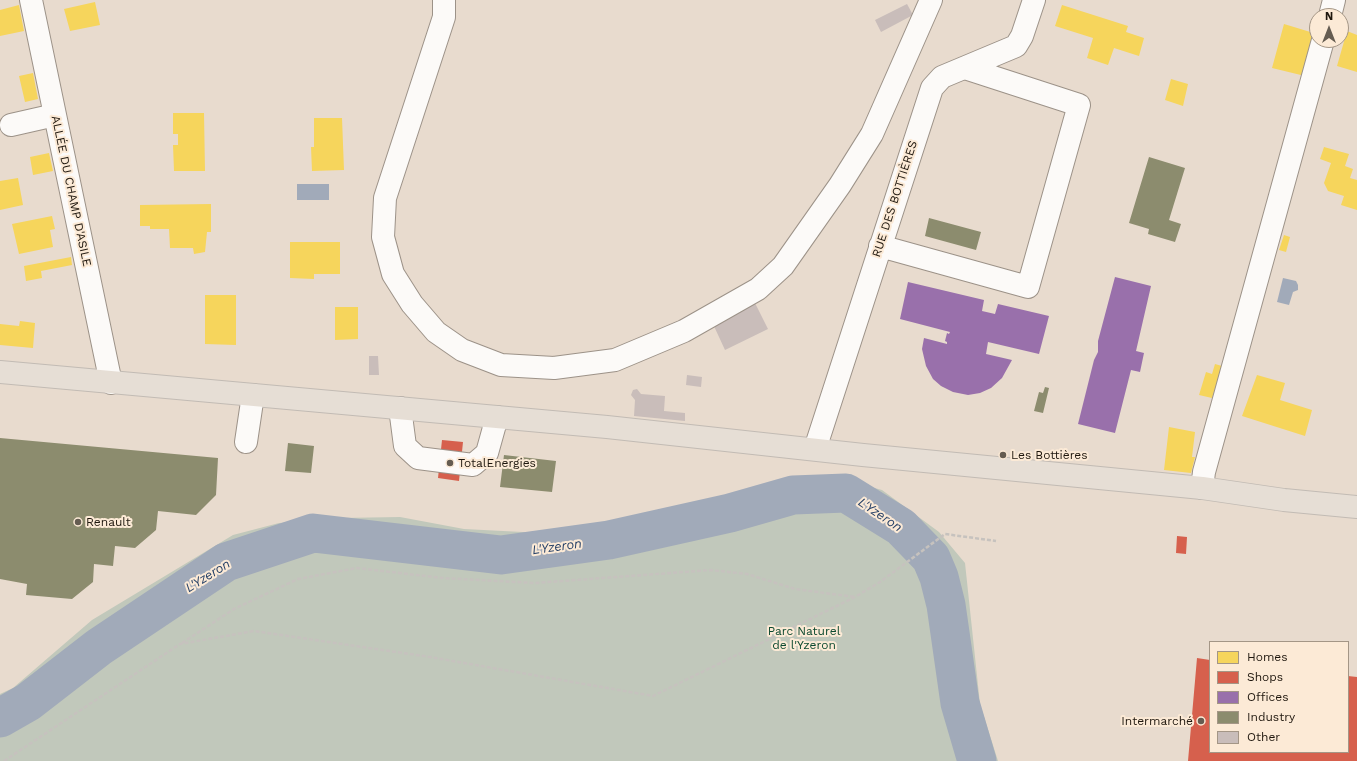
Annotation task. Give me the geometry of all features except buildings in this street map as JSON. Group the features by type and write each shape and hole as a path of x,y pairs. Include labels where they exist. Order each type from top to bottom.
{"main road":[{"path":"0,372 607,427 1202,488 1284,500 1357,507"}],"street":[{"name":"ALLÉE DU CHAMP D'ASILE","path":"31,0 111,383"},
{"path":"444,0 444,17 385,198 383,237 393,274 412,304 436,332 462,350 501,365 554,368 615,360 684,331 758,289 783,266 840,185 872,134 931,0"},
{"name":"RUE DES BOTTIÈRES","path":"815,449 932,88 942,77 1016,46 1022,36 1034,0"},
{"path":"1202,488 1204,472 1321,48"},
{"path":"880,246 1028,287 1079,105 965,68"},
{"path":"11,125 55,115"},
{"path":"246,442 253,395"},
{"path":"400,408 405,446 418,458 473,465 487,454 497,417"}],"path":[{"path":"180,644 254,631 430,657 653,696 855,597 880,582 945,534 996,541"},
{"path":"4,761 180,644 234,610 298,579 357,568 442,578 535,583 711,570 747,574 795,589 855,597"}],"green space":[{"name":"Parc Naturel de l'Yzeron","path":"782,479 841,479 882,490 939,532 965,563 980,704 998,761 0,761 0,694 13,688 92,620 233,535 279,523 340,518 400,517 464,529 542,533 665,517"}],"water":[{"path":"297,184 329,184 329,200 297,200"},
{"path":"1283,278 1296,281 1298,285 1298,290 1293,292 1289,305 1277,302"}],"waterway":[{"name":"L'Yzeron","path":"0,718 28,702 99,647 226,562 313,533 501,555 609,540 730,513 793,495 846,493 901,527 931,558 939,577 946,605 960,703 977,761"}],"place":[{"name":"Les Bottières","path":"1003,455"},
{"name":"TotalEnergies","path":"450,463"},
{"name":"Renault","path":"78,522"},
{"name":"Intermarché","path":"1201,721"}]}
